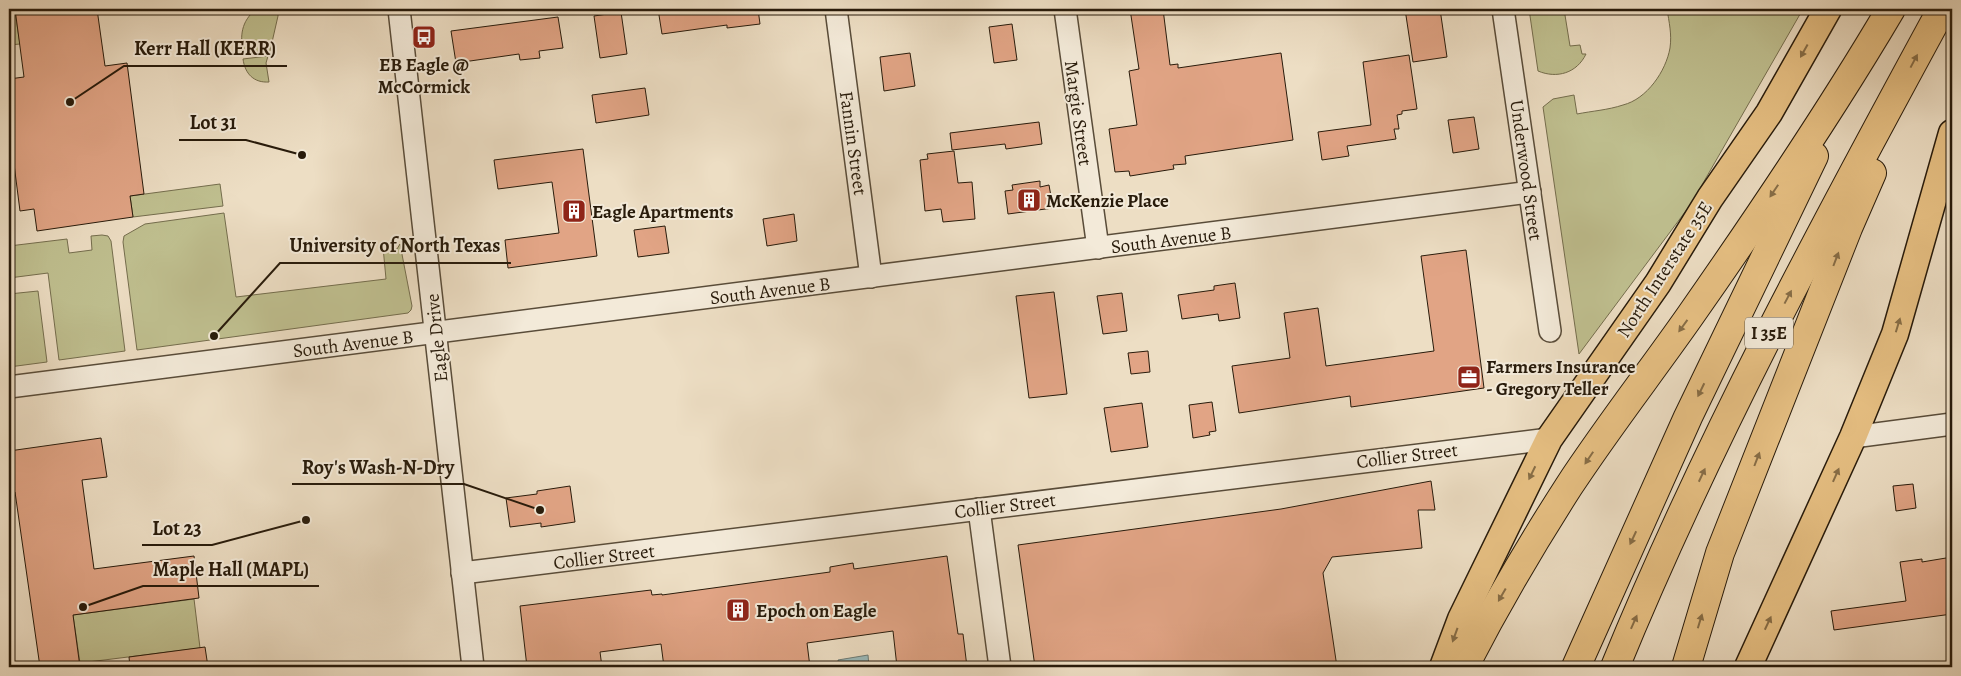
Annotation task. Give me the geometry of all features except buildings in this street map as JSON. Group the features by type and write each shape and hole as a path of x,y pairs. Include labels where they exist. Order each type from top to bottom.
{"highway":[{"name":"I 35E","path":"1576,667 1688,417 1859,63 1891,9"},
{"name":"I 35E","path":"1615,667 1682,515 1776,318 1942,9"},
{"path":"1464,667 1526,553 1569,486 1614,420 1690,317 1859,63"},
{"path":"1686,667 1720,553 1848,228 1882,151 1900,85"}],"main road":[{"name":"North Interstate 35E","path":"1443,667 1461,618 1549,439 1658,282 1710,198 1769,113 1828,9"},
{"path":"1748,667 1853,438 1895,334 1952,133"}],"street":[{"name":"Eagle Drive","path":"399,9 473,667"},
{"name":"Fannin Street","path":"836,9 872,277"},
{"name":"Margie Street","path":"1065,9 1098,248"},
{"name":"Underwood Street","path":"1503,9 1550,330"},
{"name":"South Avenue B","path":"9,388 1530,192"},
{"path":"1853,438 1952,424"},
{"name":"Collier Street","path":"462,573 1549,439"},
{"path":"979,509 1000,667"}],"green space":[{"path":"256,9 278,9 270,51 243,54 243,29 247,19"},
{"path":"1529,9 1564,9 1570,46 1580,45 1582,54 1586,54 1582,61 1572,70 1559,74 1538,71"},
{"path":"1667,9 1803,9 1691,204 1579,354 1543,107 1553,99 1574,95 1577,114 1617,107 1640,97 1660,75 1668,57 1671,38"},
{"path":"15,12 20,44 9,45 9,13"},
{"path":"268,56 266,63 269,82 259,81 248,73 243,59"},
{"path":"220,184 223,206 133,217 130,196"},
{"path":"224,213 236,297 386,279 383,247 386,244 397,249 400,244 412,306 411,310 408,313 137,350 123,242 124,236 145,224"},
{"path":"91,236 108,236 111,241 125,351 59,360 48,273 9,278 9,246 67,239 69,253 92,250"},
{"path":"38,291 47,362 9,367 9,294"},
{"path":"194,599 200,648 80,663 73,615"}],"water":[{"path":"868,655 869,667 839,667 838,660"}],"place":[{"name":"EB Eagle @ McCormick","path":"424,37"},
{"name":"Kerr Hall (KERR)","path":"70,102"},
{"name":"Lot 31","path":"302,155"},
{"name":"McKenzie Place","path":"1029,200"},
{"name":"Eagle Apartments","path":"574,211"},
{"name":"University of North Texas","path":"214,336"},
{"name":"Farmers Insurance - Gregory Teller","path":"1469,377"},
{"name":"Roy's Wash-N-Dry","path":"540,510"},
{"name":"Lot 23","path":"306,520"},
{"name":"Maple Hall (MAPL)","path":"83,607"},
{"name":"Epoch on Eagle","path":"738,610"}]}
